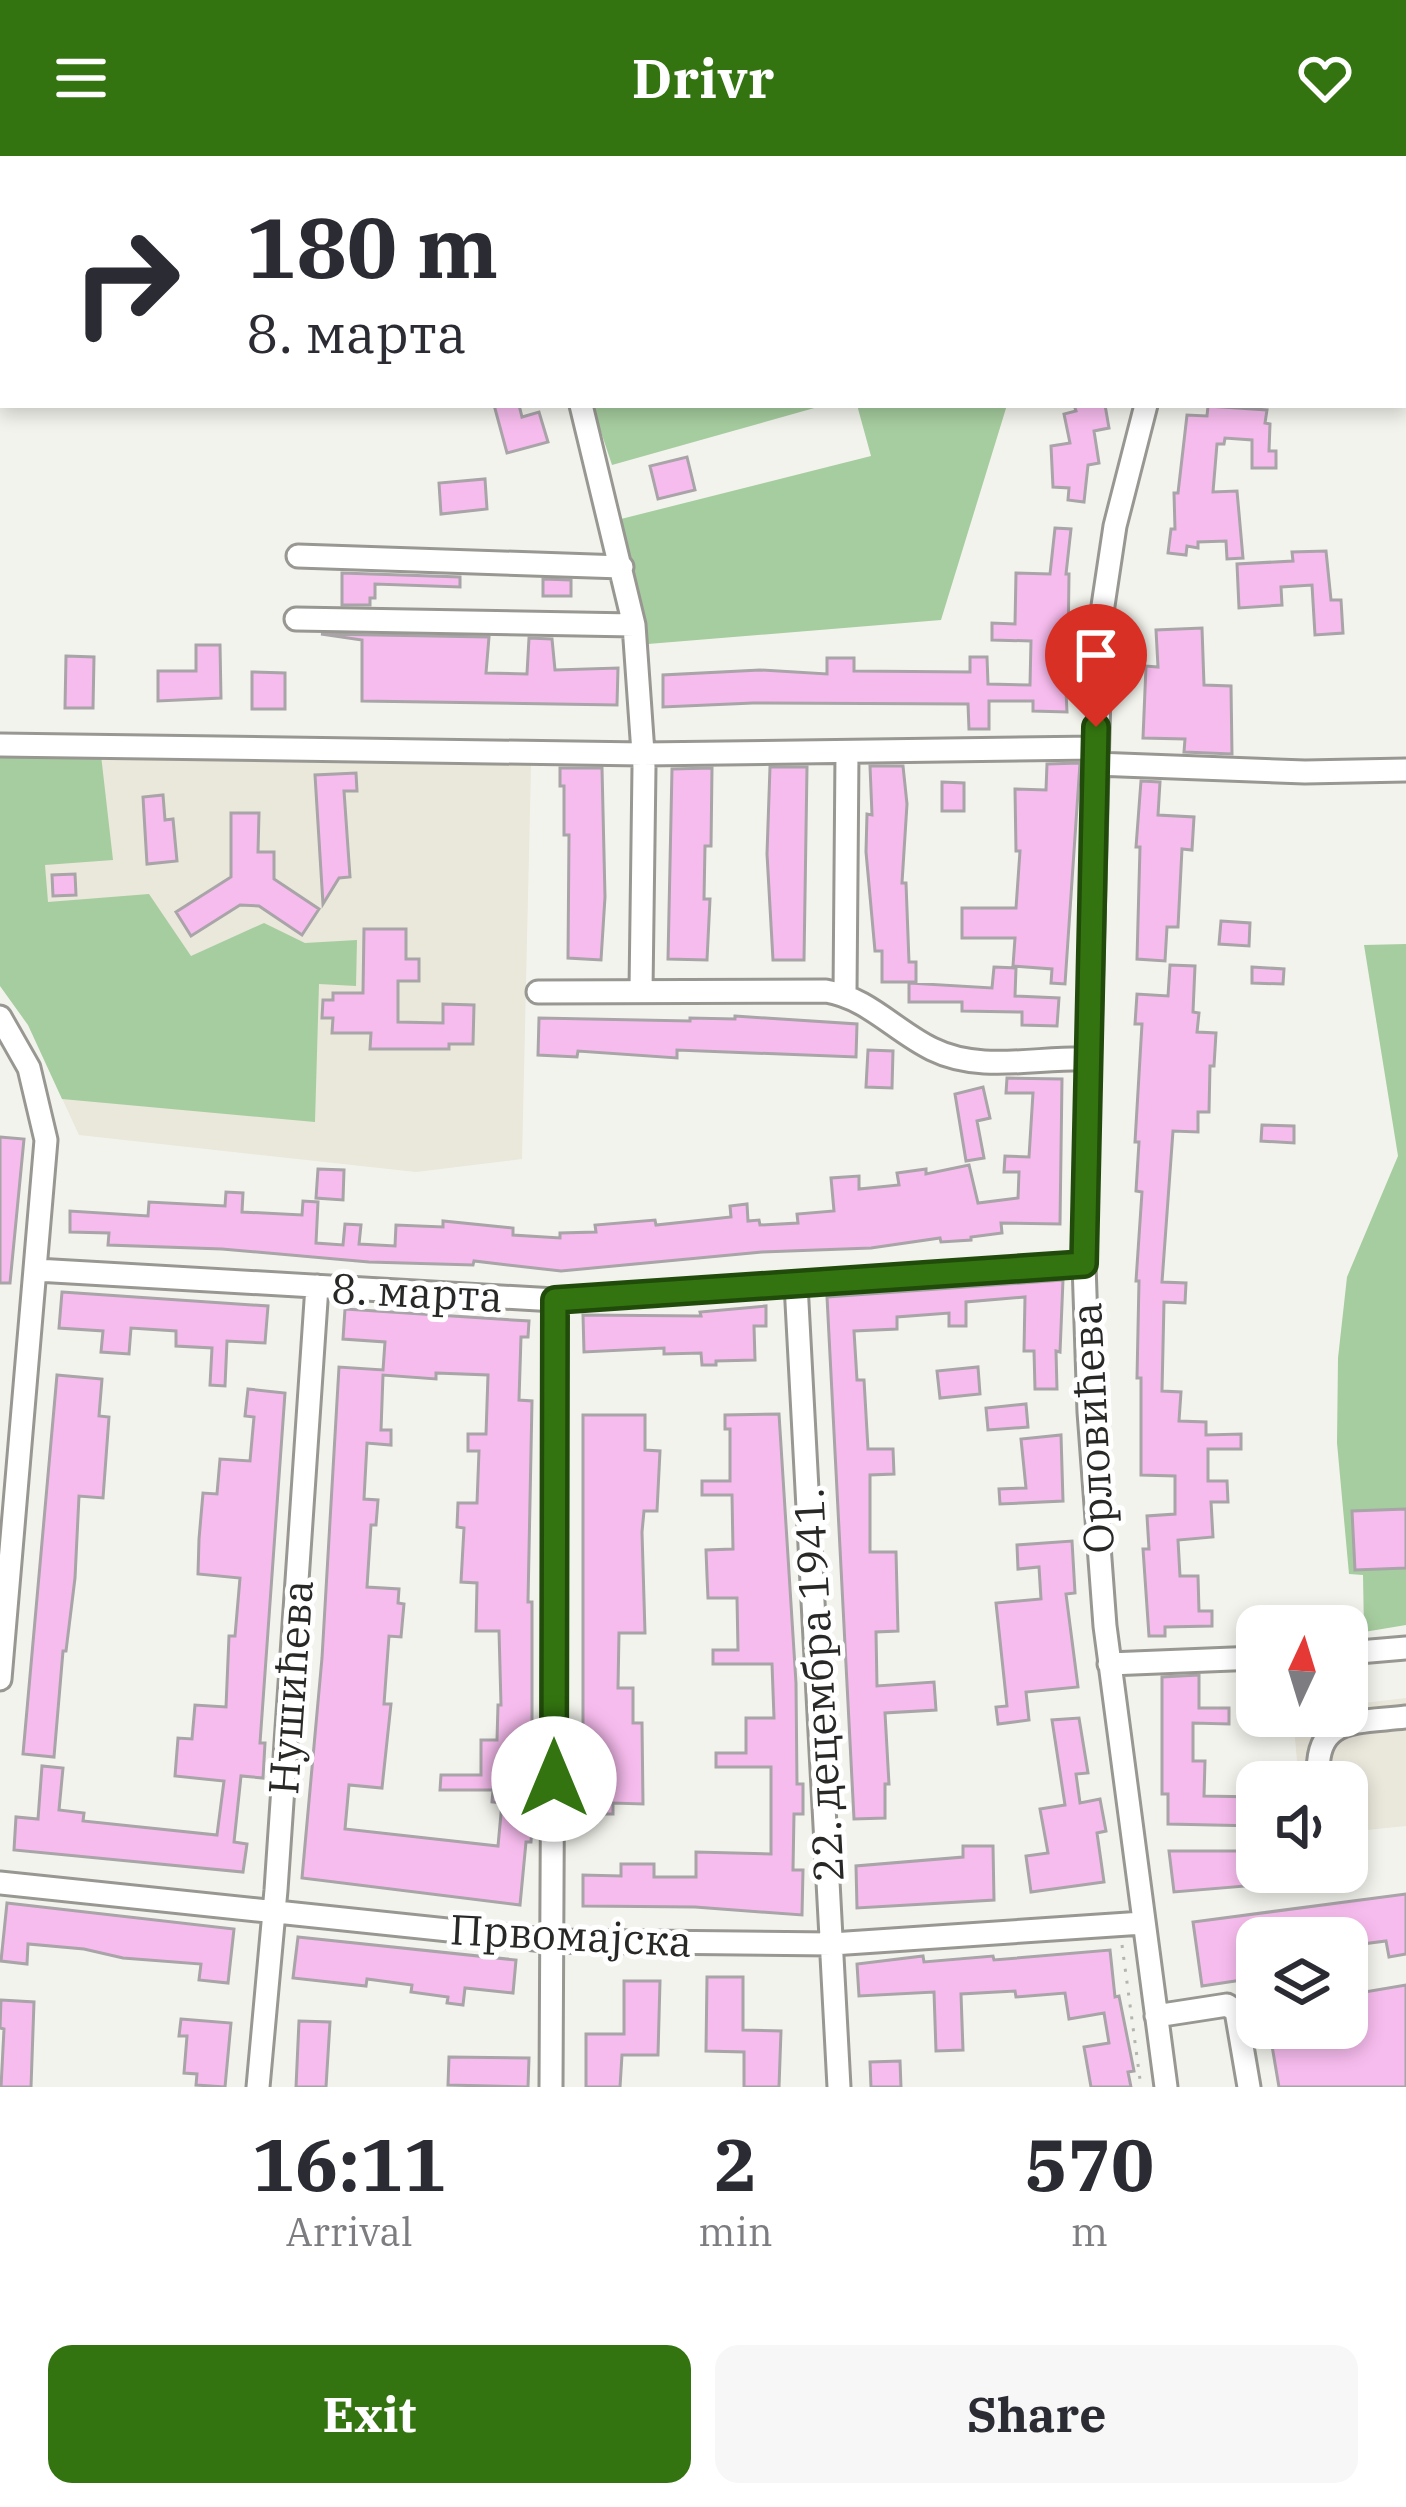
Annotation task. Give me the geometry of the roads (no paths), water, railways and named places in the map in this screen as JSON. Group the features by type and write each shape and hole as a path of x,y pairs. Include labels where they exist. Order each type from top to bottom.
{"street":[{"path":"582,408 634,625 643,754 641,990"},
{"name":"Орловићева","path":"1145,408 1107,569 1095,756 1084,1264 1091,1465 1109,1664 1166,2087"},
{"path":"298,556 622,568"},
{"path":"296,619 634,625"},
{"path":"0,746 1095,756 1305,772 1406,770"},
{"path":"845,994 847,752"},
{"path":"538,992 845,994 931,1049 957,1058 989,1063 1089,1059"},
{"path":"0,1017 29,1068 45,1127 0,1679"},
{"name":"8. марта","path":"36,1270 555,1300 1084,1264"},
{"name":"22. децембра 1941.","path":"796,1283 839,2087"},
{"name":"Нушићева","path":"258,2087 317,1286"},
{"path":"551,2087 555,1300"},
{"path":"1368,1651 1406,1648"},
{"path":"1109,1664 1236,1659"},
{"path":"1319,1761 1319,1746 1328,1733 1342,1726 1406,1717"},
{"name":"Првомајска","path":"0,1883 553,1941 832,1944 1143,1923"},
{"path":"1156,2016 1227,2006 1236,2011 1249,2087"}]}
